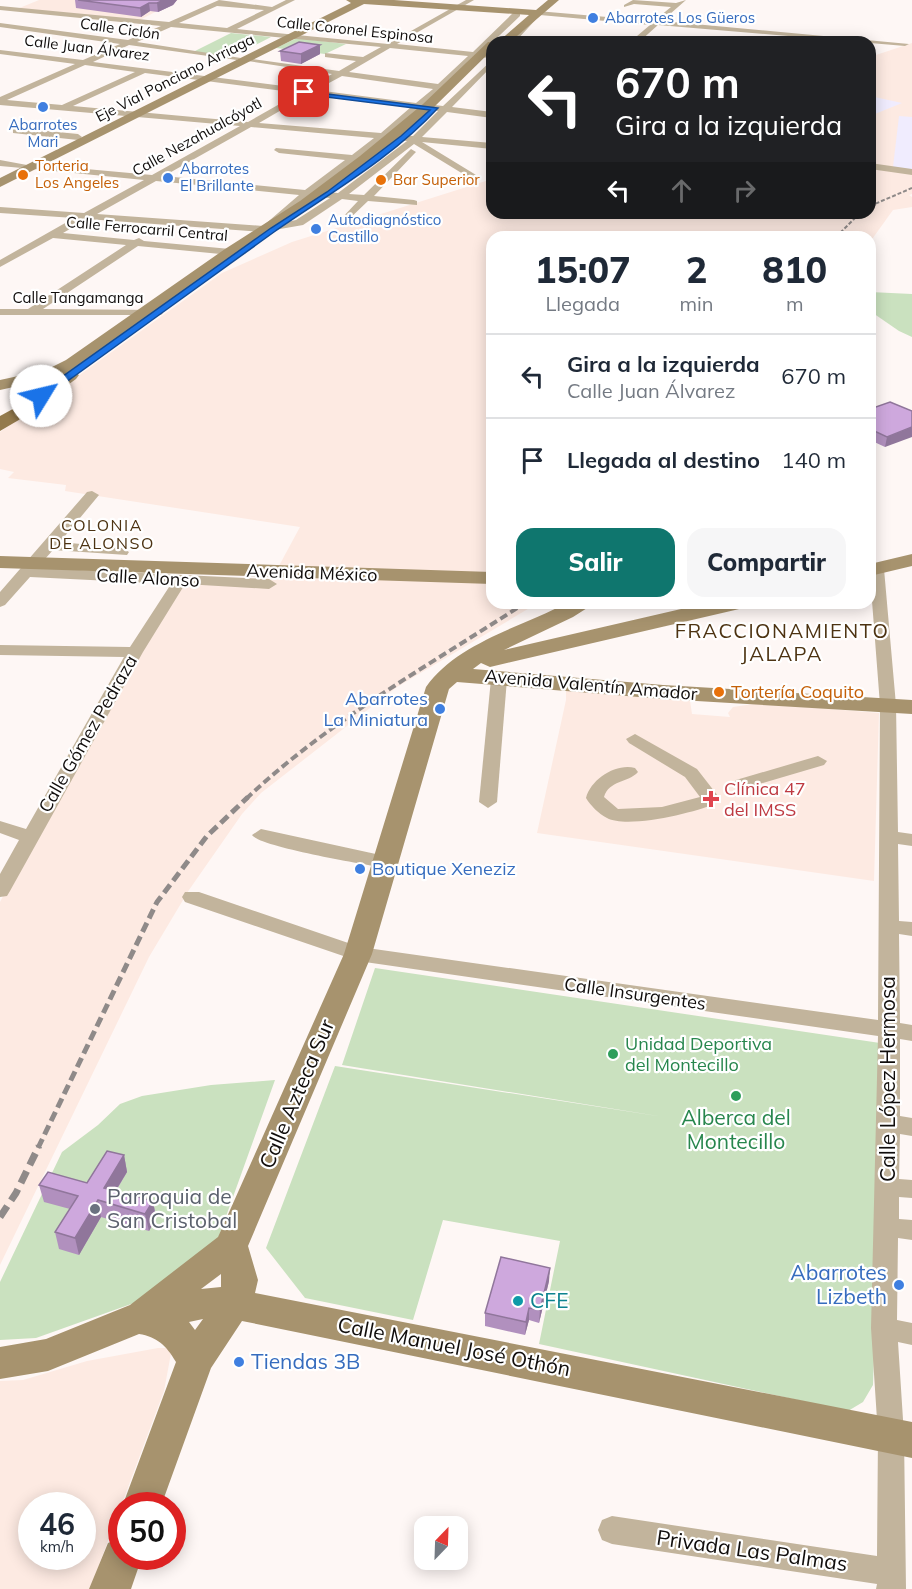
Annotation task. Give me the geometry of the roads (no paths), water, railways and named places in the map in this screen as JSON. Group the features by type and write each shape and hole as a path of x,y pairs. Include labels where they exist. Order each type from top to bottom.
{"main road":[{"path":"358,0 450,5"},
{"name":"Eje Vial Ponciano Arriaga","path":"0,176 28,165 358,0"},
{"path":"375,0 450,5 523,15"},
{"path":"504,36 539,0"},
{"path":"507,36 523,15 554,0"},
{"path":"0,425 269,228 325,193 403,138 486,55"},
{"name":"Eje Vial Ponciano Arriaga","path":"0,183 78,137 135,112"},
{"path":"0,385 51,374 150,313"},
{"path":"0,405 22,410"},
{"path":"876,562 908,552"},
{"name":"Calle Alonso","path":"0,562 30,568 126,560"},
{"name":"Avenida México","path":"126,560 269,578 486,578"},
{"path":"460,668 480,652 573,609"},
{"path":"460,668 710,609"},
{"path":"549,622 548,630 556,638 578,641"},
{"name":"Avenida Valentín Amador","path":"460,668 499,679 663,692 912,707"},
{"name":"Calle Azteca Sur","path":"231,1246 358,954 438,687 460,668"},
{"path":"135,1319 231,1246 240,1280 235,1303 195,1360 146,1492"},
{"name":"Calle Manuel José Othón","path":"0,1363 48,1355 135,1319 216,1301 901,1438"},
{"path":"135,1319 155,1318 179,1334 195,1360"},
{"path":"110,1589 117,1570"}],"street":[{"path":"217,36 292,0"},
{"name":"Calle Nezahualcóyotl","path":"0,264 87,216 151,177 206,150 304,92 365,60 450,5 471,0"},
{"path":"0,101 221,2 273,9"},
{"path":"626,6 633,2 681,3"},
{"path":"641,36 681,3"},
{"name":"Calle Coronel Espinosa","path":"0,8 387,47 486,53"},
{"path":"523,15 654,24 719,32 810,36"},
{"path":"517,36 536,18 523,15"},
{"path":"504,36 523,15"},
{"path":"194,27 210,21"},
{"name":"Calle Ciclón","path":"0,25 440,87"},
{"path":"185,51 206,41"},
{"path":"876,42 905,44"},
{"name":"Calle Juan Álvarez","path":"0,52 486,115"},
{"path":"431,108 440,87 486,54"},
{"path":"0,62 20,55"},
{"path":"328,55 365,60"},
{"path":"65,107 143,71"},
{"path":"0,101 486,145"},
{"path":"16,131 78,137"},
{"path":"0,210 269,228 325,193 354,158 403,138"},
{"path":"403,138 476,178"},
{"path":"346,219 369,198 403,138"},
{"path":"279,150 354,158"},
{"path":"0,163 414,203"},
{"path":"876,167 912,172"},
{"path":"31,312 168,222"},
{"name":"Calle Ferrocarril Central","path":"51,236 236,252"},
{"name":"Calle Tangamanga","path":"0,312 150,313"},
{"path":"0,602 92,495"},
{"path":"49,545 126,560"},
{"name":"Calle Alonso","path":"30,568 181,579 269,578"},
{"name":"Calle Gómez Pedraza","path":"0,891 135,652 181,579"},
{"name":"Calle López Hermosa","path":"876,598 888,705 890,837 888,926 900,1032 901,1125 887,1187 884,1328 901,1438 891,1580"},
{"path":"0,650 135,652"},
{"path":"488,802 499,679"},
{"path":"629,772 601,783 596,791 595,798 613,814 662,812 699,805 708,800 708,796 691,773 635,739"},
{"path":"742,784 818,761"},
{"path":"0,827 29,837"},
{"path":"261,835 280,841 385,862"},
{"path":"890,837 912,840"},
{"name":"Calle Insurgentes","path":"192,897 358,954 900,1032"},
{"path":"888,926 912,929"},
{"path":"887,1187 912,1190"},
{"path":"886,1227 912,1230"},
{"path":"884,1328 912,1334"},
{"name":"Privada Las Palmas","path":"612,1530 891,1580"}],"railway":[{"path":"876,203 912,188"},
{"path":"842,231 854,219"},
{"path":"246,799 311,744 346,719 515,609"},
{"path":"38,1148 157,902 207,836 248,797"},
{"path":"0,1217 16,1193 39,1146"}],"place":[{"name":"Abarrotes Los Güeros","path":"593,18"},
{"name":"Abarrotes Mari","path":"43,107"},
{"name":"Torteria Los Angeles","path":"23,175"},
{"name":"Abarrotes El Brillante","path":"168,178"},
{"name":"Bar Superior","path":"381,180"},
{"name":"Autodiagnóstico Castillo","path":"316,229"},
{"name":"Tortería Coquito","path":"719,692"},
{"name":"Abarrotes La Miniatura","path":"440,709"},
{"name":"Clínica 47 del IMSS","path":"711,799"},
{"name":"Boutique Xeneziz","path":"360,869"},
{"name":"Unidad Deportiva del Montecillo","path":"613,1054"},
{"name":"Alberca del Montecillo","path":"736,1096"},
{"name":"Parroquia de San Cristobal","path":"95,1209"},
{"name":"Abarrotes Lizbeth","path":"899,1285"},
{"name":"CFE","path":"518,1301"},
{"name":"Tiendas 3B","path":"239,1362"}],"district":[{"name":"COLONIA DE ALONSO","path":"102,534"},
{"name":"FRACCIONAMIENTO JALAPA","path":"782,642"}]}
